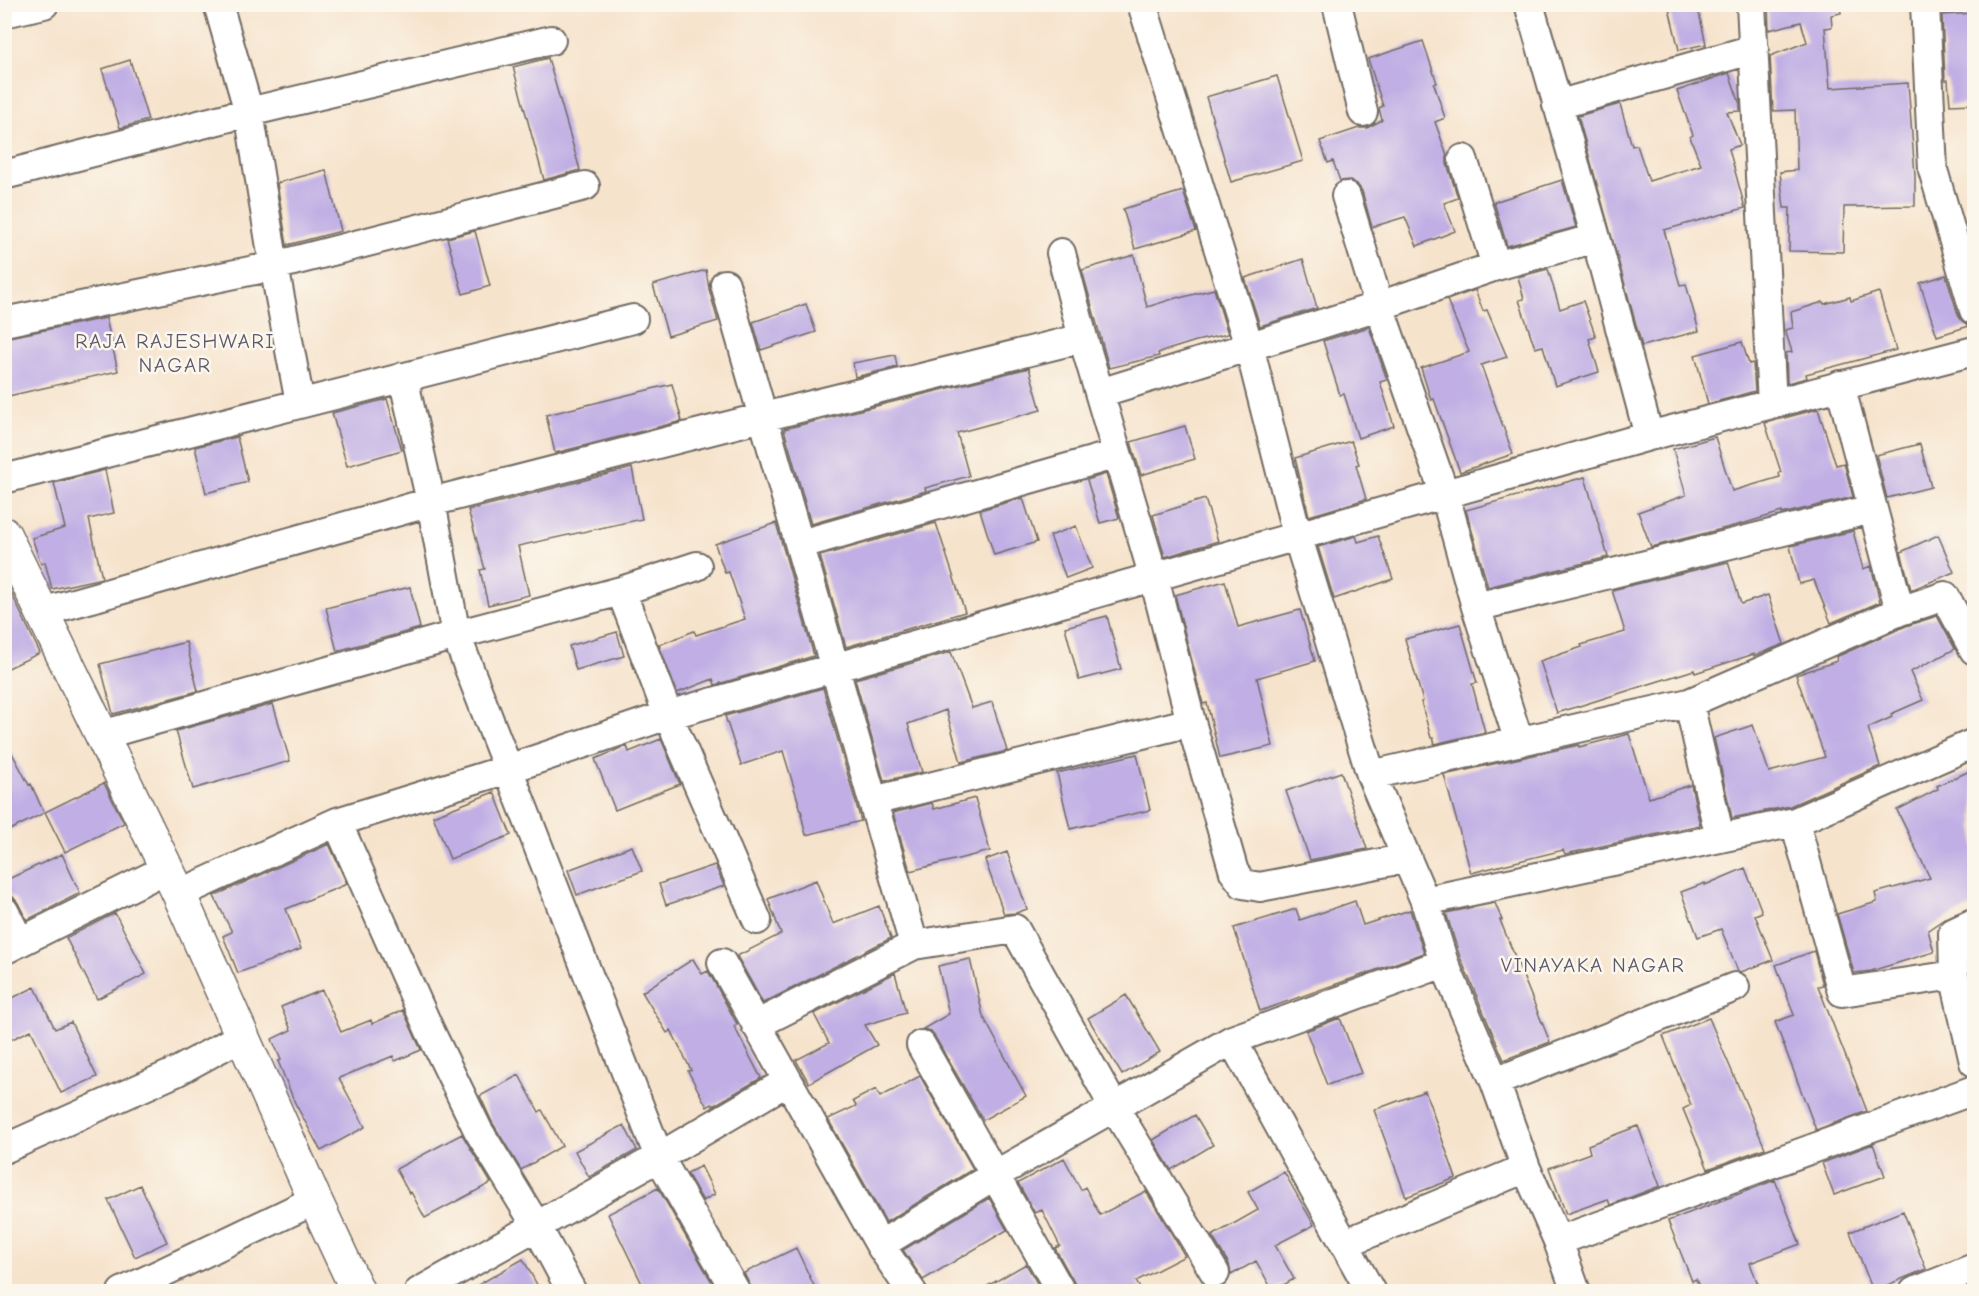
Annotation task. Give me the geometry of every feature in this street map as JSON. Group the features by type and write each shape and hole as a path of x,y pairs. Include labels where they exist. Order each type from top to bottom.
{"street":[{"path":"4,13 44,4"},
{"path":"218,4 249,112 274,266 300,404"},
{"path":"1142,4 1249,346 1298,535 1371,776 1425,901 1444,963 1495,1082 1526,1168 1558,1241 1576,1292"},
{"path":"1337,4 1363,112"},
{"path":"1528,4 1596,238 1649,436"},
{"path":"1751,4 1772,404"},
{"path":"1925,4 1933,170 1974,309"},
{"path":"4,175 249,112 551,40"},
{"path":"1557,105 1754,49"},
{"path":"1463,159 1496,266"},
{"path":"4,322 274,266 585,186"},
{"path":"1346,196 1379,306 1445,495 1476,607 1519,742"},
{"path":"1100,393 1379,306 1496,266 1596,238"},
{"path":"1061,253 1083,338 1154,578 1191,722 1234,872 1243,884 1260,887 1407,858"},
{"path":"725,284 914,945"},
{"path":"4,479 633,319"},
{"path":"42,612 431,502 1083,338"},
{"path":"4,911 12,946 172,881 337,822 508,769 668,715 1649,436 1974,351"},
{"path":"403,377 431,502 456,635 659,1157 736,1292"},
{"path":"1840,385 1900,611"},
{"path":"801,544 1117,454"},
{"path":"1476,607 1872,509"},
{"path":"4,534 172,881 358,1292"},
{"path":"102,735 621,591 697,566"},
{"path":"621,591 668,715 757,920"},
{"path":"1371,776 1689,703 1900,611 1945,596 1974,650"},
{"path":"1689,703 1720,838"},
{"path":"873,801 1191,722"},
{"path":"1425,901 1795,822 1974,743"},
{"path":"337,822 430,1031 473,1120 536,1225 572,1292"},
{"path":"1795,822 1842,992 1953,975"},
{"path":"1974,923 1953,933 1953,975 1974,1062"},
{"path":"756,1025 914,945 1015,929 1114,1107 1215,1273"},
{"path":"722,963 880,1245 912,1292"},
{"path":"880,1245 995,1175 1232,1040 1444,963"},
{"path":"1495,1082 1735,987"},
{"path":"4,1149 176,1072 242,1036"},
{"path":"1232,1040 1371,1292"},
{"path":"921,1045 1061,1292"},
{"path":"419,1292 659,1157 788,1081"},
{"path":"1558,1241 1974,1090"},
{"path":"1346,1243 1526,1168"},
{"path":"122,1292 315,1200"},
{"path":"1914,1292 1974,1268"}],"building":[{"path":"1668,4 1697,4 1706,44 1679,50"},
{"path":"1768,4 1840,4 1841,13 1831,15 1832,27 1825,28 1830,88 1908,83 1915,206 1844,207 1843,252 1789,251 1790,208 1784,208 1780,172 1797,170 1795,110 1773,111 1770,56 1807,42 1801,22 1769,30"},
{"path":"1974,13 1974,104 1950,105 1948,80 1945,80 1942,15"},
{"path":"1423,41 1437,83 1434,84 1445,118 1435,122 1447,155 1447,164 1458,198 1444,203 1455,231 1417,246 1405,217 1372,227 1362,191 1350,180 1340,181 1333,161 1328,163 1320,141 1359,128 1367,128 1382,120 1379,108 1383,106 1368,59"},
{"path":"548,58 580,170 544,180 513,67"},
{"path":"130,60 148,120 120,128 102,69"},
{"path":"1729,73 1740,104 1740,111 1727,112 1740,145 1729,149 1745,208 1664,230 1680,285 1686,284 1699,331 1642,346 1578,116 1620,104 1632,146 1637,145 1649,181 1701,165 1690,137 1693,135 1677,91"},
{"path":"1277,76 1303,161 1231,182 1206,97"},
{"path":"326,170 341,231 287,245 277,183"},
{"path":"1562,180 1576,227 1507,246 1494,202"},
{"path":"1183,191 1196,231 1135,249 1123,209"},
{"path":"475,231 490,286 463,294 447,238"},
{"path":"1134,255 1147,307 1214,289 1228,334 1158,353 1159,356 1109,368 1082,270"},
{"path":"1303,259 1317,308 1260,326 1245,278"},
{"path":"1548,269 1560,309 1583,301 1596,337 1589,339 1599,372 1555,386 1543,346 1535,348 1519,300 1524,299 1518,277"},
{"path":"706,270 718,321 668,336 653,285"},
{"path":"1946,275 1958,315 1969,326 1937,336 1920,283"},
{"path":"1475,290 1483,311 1487,310 1507,357 1481,365 1513,454 1460,472 1434,399 1431,400 1421,368 1469,352 1447,300"},
{"path":"1879,292 1896,350 1806,374 1807,378 1787,383 1786,353 1792,352 1785,330 1793,328 1791,312 1823,302 1824,304 1850,297 1851,301"},
{"path":"806,304 816,332 761,350 753,322"},
{"path":"106,318 118,371 4,397 4,338"},
{"path":"1369,327 1387,380 1380,382 1394,426 1358,438 1344,394 1340,395 1323,341"},
{"path":"1742,342 1749,364 1753,363 1755,391 1708,404 1695,355"},
{"path":"895,355 897,367 855,377 853,363"},
{"path":"1029,368 1041,410 957,433 969,476 925,488 926,491 811,524 784,429"},
{"path":"672,384 682,421 555,453 546,415"},
{"path":"387,399 402,450 347,466 332,413"},
{"path":"1818,409 1836,465 1844,463 1853,497 1782,514 1782,512 1651,547 1638,512 1686,495 1673,449 1715,437 1732,491 1780,477 1781,472 1765,423"},
{"path":"1185,426 1195,459 1141,475 1131,442"},
{"path":"237,437 248,482 206,493 195,447"},
{"path":"1351,441 1359,464 1356,465 1366,499 1309,516 1295,458"},
{"path":"1920,444 1931,487 1887,498 1876,455"},
{"path":"632,468 642,519 518,546 529,595 488,605 480,570 485,569 468,510"},
{"path":"105,470 114,513 89,519 102,578 52,589 45,562 41,564 32,538 65,528 54,483"},
{"path":"1106,474 1119,518 1100,523 1087,480"},
{"path":"1585,477 1608,557 1488,587 1466,510"},
{"path":"1023,498 1037,542 994,555 980,510"},
{"path":"1205,499 1218,541 1165,557 1153,515"},
{"path":"776,523 814,656 715,685 713,679 677,693 659,645 694,631 696,635 745,619 729,572 725,573 715,544"},
{"path":"936,523 965,612 846,647 820,556"},
{"path":"1076,526 1092,568 1066,578 1050,536"},
{"path":"1853,531 1863,569 1871,566 1880,602 1831,623 1814,580 1799,584 1790,546"},
{"path":"1938,535 1954,572 1911,590 1901,552"},
{"path":"1356,536 1358,542 1378,536 1393,579 1334,599 1318,547"},
{"path":"1728,562 1741,604 1768,595 1784,644 1754,656 1754,654 1695,673 1694,670 1557,713 1540,661 1582,647 1581,645 1625,632 1612,590"},
{"path":"4,578 40,653 4,670"},
{"path":"1225,581 1238,627 1300,610 1315,661 1257,678 1273,746 1220,758 1207,703 1203,704 1175,595"},
{"path":"410,587 420,628 337,651 326,608"},
{"path":"1107,616 1121,669 1079,680 1065,627"},
{"path":"1937,616 1955,649 1910,672 1923,700 1891,714 1892,717 1868,728 1880,766 1790,806 1732,818 1714,738 1753,725 1769,772 1825,757 1796,675 1837,661 1836,657 1906,626"},
{"path":"1460,624 1477,683 1472,684 1485,732 1435,744 1431,738 1405,639"},
{"path":"617,632 624,656 576,670 569,646"},
{"path":"186,642 198,691 113,714 100,664"},
{"path":"951,652 972,708 992,702 1007,751 961,762 946,710 908,724 922,772 884,781 855,679"},
{"path":"823,688 861,821 806,835 783,751 741,765 725,716"},
{"path":"273,704 290,761 193,789 176,731"},
{"path":"1629,734 1649,798 1691,785 1700,825 1565,854 1563,850 1471,873 1444,775 1579,745 1579,747"},
{"path":"4,738 29,785 31,784 44,813 4,833"},
{"path":"661,739 680,784 615,810 595,759 627,746 629,752"},
{"path":"1137,754 1150,810 1070,829 1057,773"},
{"path":"1974,769 1974,906 1946,918 1928,930 1934,952 1871,971 1854,973 1837,914 1877,902 1875,893 1930,878 1897,810 1938,789 1937,786"},
{"path":"1341,772 1367,849 1310,860 1286,791"},
{"path":"104,783 124,823 65,852 45,812"},
{"path":"494,792 511,835 450,859 433,816"},
{"path":"975,798 990,851 910,871 893,813 932,803 934,809"},
{"path":"329,844 347,884 286,909 301,949 238,973 223,936 232,932 214,896"},
{"path":"632,846 642,871 577,895 568,870"},
{"path":"1007,852 1027,909 1004,914 985,860"},
{"path":"62,854 80,893 27,920 18,903 4,889 4,881"},
{"path":"715,865 724,886 666,905 659,884"},
{"path":"1745,868 1762,912 1755,915 1773,960 1741,972 1738,971 1721,929 1698,937 1681,892 1705,883 1705,885"},
{"path":"816,880 833,924 879,906 891,938 763,1003 737,956 781,934 768,899"},
{"path":"1355,901 1363,925 1410,910 1424,953 1260,1011 1234,928 1296,909 1300,920"},
{"path":"1495,903 1550,1042 1504,1060 1460,957 1446,913"},
{"path":"115,913 146,974 97,999 66,938"},
{"path":"1814,951 1823,985 1818,986 1867,1111 1816,1130 1775,1022 1794,1015 1776,965"},
{"path":"693,959 702,974 708,971 737,1024 734,1026 761,1078 713,1106 712,1104 707,1107 688,1071 691,1070 671,1030 667,1033 642,992"},
{"path":"970,959 983,1016 1026,1096 983,1120 935,1037 930,1031 923,1029 949,1014 938,966"},
{"path":"895,973 906,1013 865,1025 877,1045 809,1083 796,1060 829,1043 814,1014"},
{"path":"35,987 55,1029 71,1022 97,1077 61,1093 31,1030 4,1043 4,1002"},
{"path":"322,990 341,1032 371,1020 372,1024 403,1010 421,1050 395,1061 393,1056 339,1078 365,1127 321,1151 295,1103 272,1039 291,1030 281,1007"},
{"path":"1126,995 1160,1052 1122,1075 1088,1018"},
{"path":"1340,1018 1361,1073 1327,1085 1306,1031"},
{"path":"1709,1018 1765,1148 1708,1169 1683,1109 1691,1105 1663,1036"},
{"path":"519,1075 539,1112 542,1110 562,1146 521,1170 492,1122 480,1096"},
{"path":"920,1076 973,1169 886,1222 828,1119 856,1106 853,1101 876,1089 880,1097"},
{"path":"1425,1091 1456,1178 1406,1197 1374,1110"},
{"path":"1195,1115 1213,1145 1171,1170 1153,1140"},
{"path":"624,1125 637,1150 589,1177 575,1151"},
{"path":"1638,1126 1660,1186 1610,1205 1608,1199 1566,1214 1549,1168 1590,1153 1588,1145"},
{"path":"462,1134 491,1183 425,1218 396,1169"},
{"path":"1873,1144 1885,1176 1834,1195 1822,1163"},
{"path":"1064,1158 1081,1190 1085,1187 1100,1215 1146,1191 1185,1256 1136,1281 1142,1292 1077,1292 1055,1248 1060,1246 1042,1210 1035,1213 1018,1183"},
{"path":"701,1166 715,1194 703,1201 687,1173"},
{"path":"1284,1172 1314,1225 1275,1245 1294,1279 1273,1291 1256,1261 1231,1275 1229,1264 1212,1236 1258,1210 1248,1192"},
{"path":"1775,1180 1800,1244 1750,1263 1761,1292 1701,1292 1696,1279 1692,1281 1668,1221"},
{"path":"140,1185 167,1242 135,1257 108,1200"},
{"path":"658,1188 714,1286 705,1292 646,1292 608,1214"},
{"path":"989,1198 1007,1230 923,1280 903,1250"},
{"path":"1903,1211 1926,1269 1873,1291 1850,1232"},
{"path":"796,1248 817,1292 753,1292 744,1273"},
{"path":"523,1259 541,1292 466,1292"},
{"path":"1026,1264 1042,1292 977,1292"}],"district":[{"name":"RAJA RAJESHWARI NAGAR","path":"175,353"},
{"name":"VINAYAKA NAGAR","path":"1593,965"}]}
